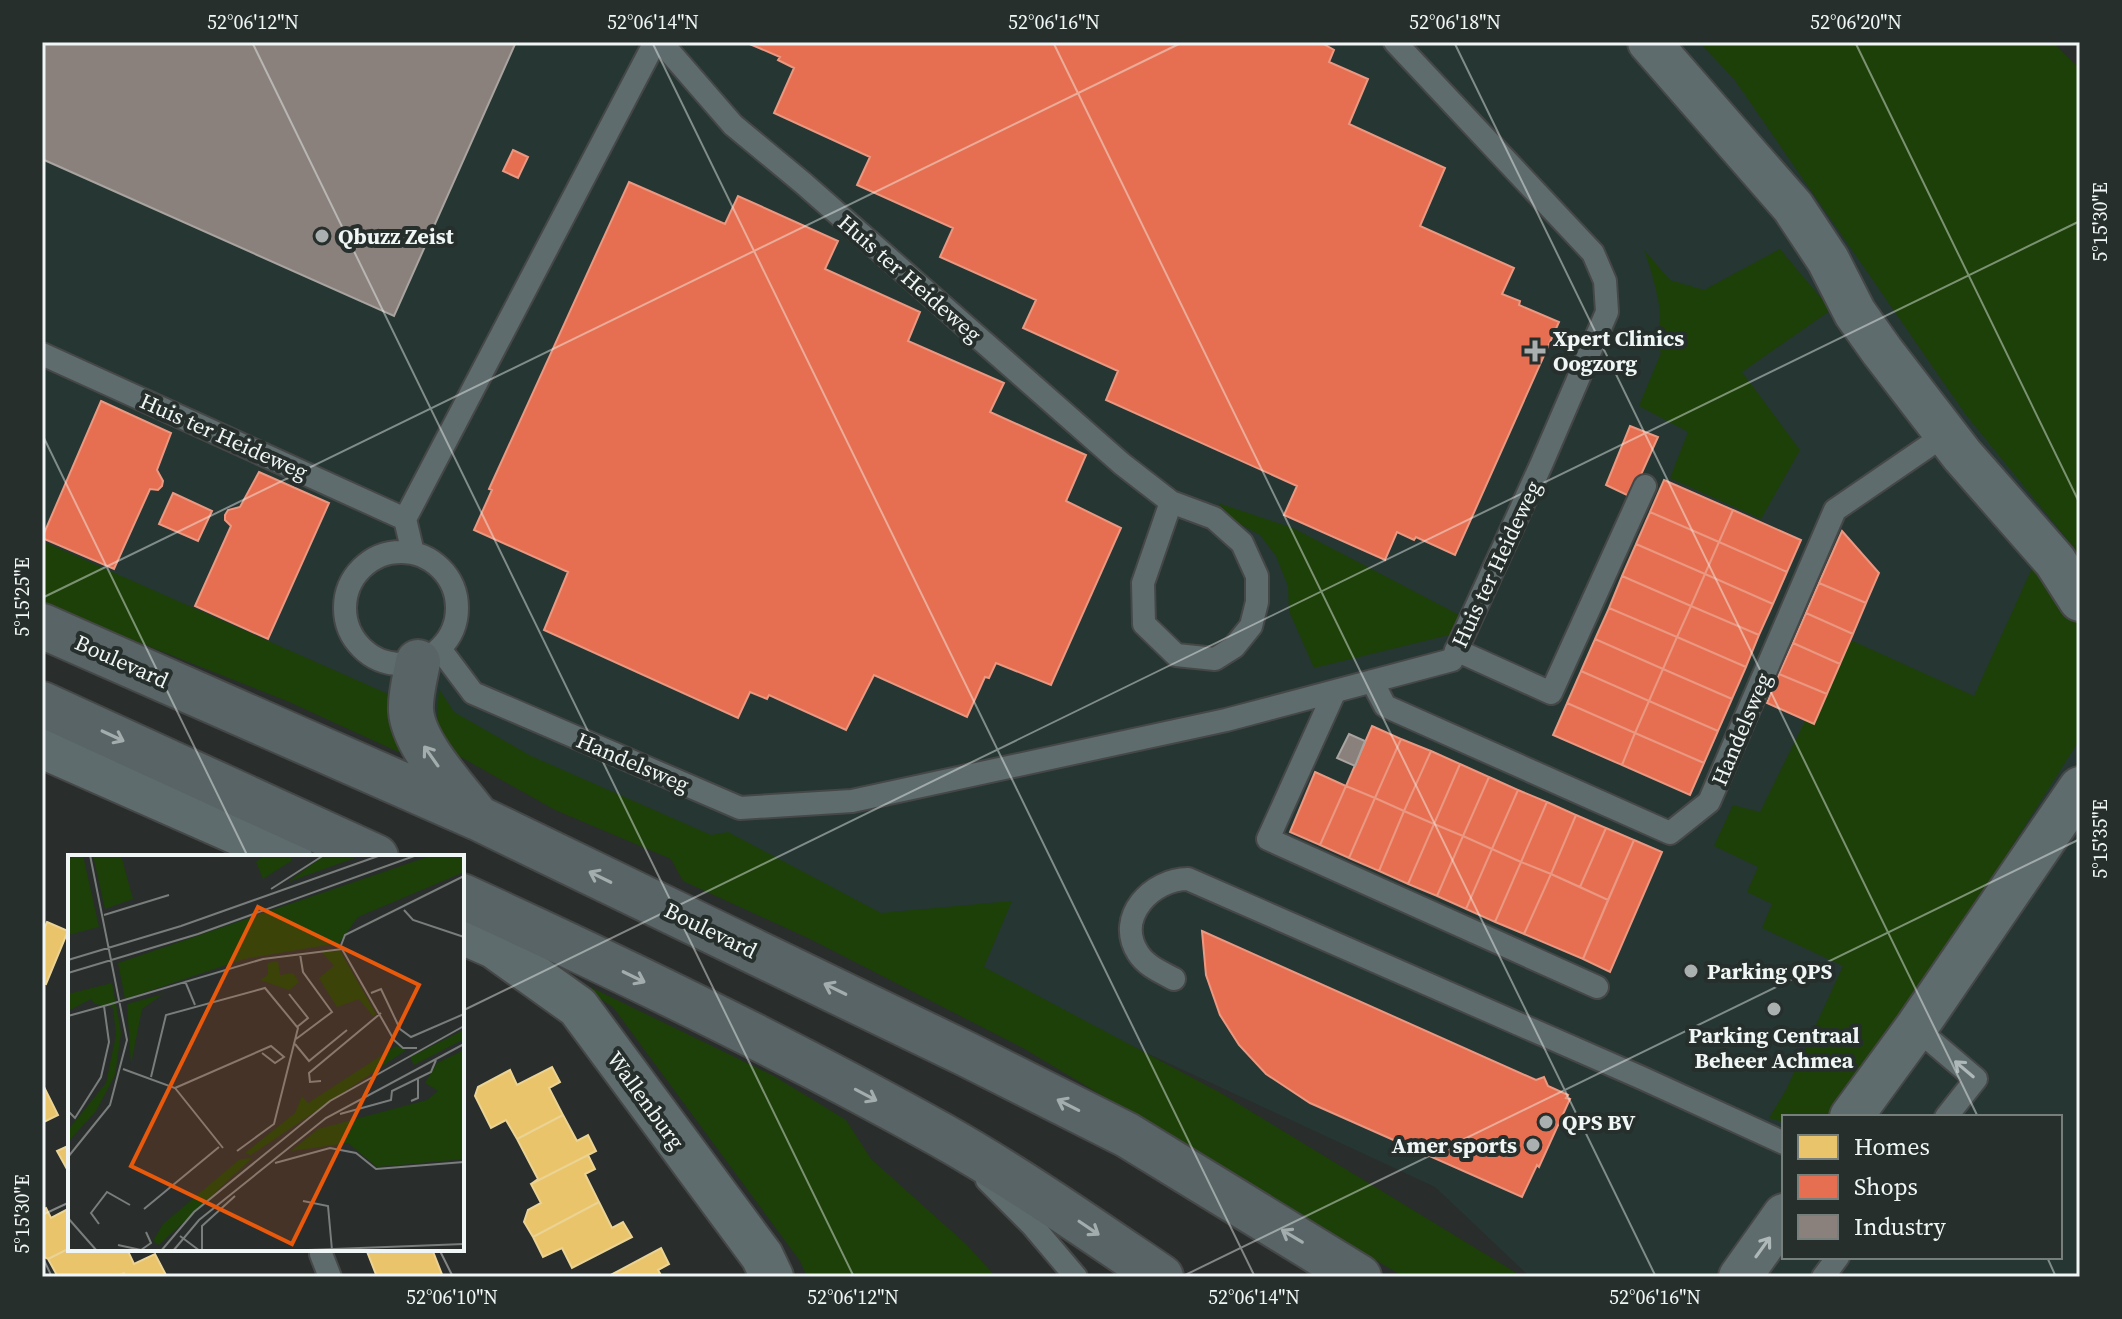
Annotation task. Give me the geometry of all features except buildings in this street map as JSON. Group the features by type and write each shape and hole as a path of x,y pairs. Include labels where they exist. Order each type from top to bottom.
{"main road":[{"name":"Boulevard","path":"42,626 478,818 852,998 1113,1128 1359,1277"},
{"path":"429,655 412,697 411,713 415,730 426,750 478,818"},
{"path":"42,704 372,855"},
{"path":"464,897 752,1034 943,1137 1161,1277"}],"street":[{"path":"1649,42 1793,207 1828,260 1855,313 1946,434 2055,561 2080,600"},
{"path":"42,747 286,855"},
{"path":"1852,1115 1916,1028 2080,788"},
{"name":"Wallenburg","path":"478,940 578,1007 762,1256 772,1277"},
{"path":"1740,1277 1782,1218"}],"lane":[{"name":"Huis ter Heideweg","path":"42,354 405,519 658,42 733,125 1122,464 1171,502 1214,518 1242,543 1257,576 1257,602 1251,626 1234,647 1215,659 1176,655 1144,624 1143,583 1171,502"},
{"name":"Huis ter Heideweg","path":"852,801 1226,720 1452,660 1607,312 1605,281 1593,253 1395,42"},
{"name":"Handelsweg","path":"1372,681 1385,706 1670,833 1709,802 1835,510 1946,434"},
{"path":"1456,650 1551,693 1645,486"},
{"path":"405,519 413,553"},
{"path":"394,553 413,553 429,559 442,570 455,593 457,618 451,635 429,655 400,664 381,661 365,651 353,637 346,620 346,601 351,584 362,568 377,558 394,553"},
{"name":"Handelsweg","path":"429,655 473,693 740,808 852,801"},
{"path":"1335,691 1268,839 1597,987"},
{"path":"1174,979 1149,965 1138,953 1132,939 1133,911 1154,889 1174,879 1188,879 1273,914 1782,1142"},
{"path":"1916,1028 1976,1079 1948,1115"},
{"path":"943,1137 1032,1225 1076,1277"},
{"path":"321,1254 330,1277"},
{"path":"1823,1277 1836,1259"}],"shaded area":[{"path":"42,42 1717,42 2080,455 2080,1277 1530,1277 1435,1187 503,754 42,586"}],"green space":[{"path":"1699,42 2052,42 2080,69 2080,555 1966,415 1734,79"},
{"path":"1780,249 1831,310 1742,372 1800,450 1761,519 1670,478 1688,432 1639,406 1661,353 1658,340 1659,306 1644,250 1670,280 1704,290"},
{"path":"1218,503 1293,528 1463,617 1453,634 1314,668 1289,611 1288,586 1276,556 1260,535 1235,521"},
{"path":"42,541 395,697 440,771 287,701 42,604"},
{"path":"2033,566 2063,599 2080,625 2080,739 1943,955 1828,1115 1782,1115 1782,1121 1769,1118 1786,1090 1843,966 1762,928 1772,904 1747,892 1758,867 1714,846 1733,805 1760,812 1846,638 1974,696"},
{"path":"439,689 454,712 531,756 711,835 728,832 881,913 1012,901 984,967 1219,1092 1523,1277 1404,1277 1023,1048 810,939 683,881 671,859 555,810 459,756 436,730"},
{"path":"555,970 774,1076 846,1120 871,1159 967,1245 996,1277 807,1277 800,1261 613,1007"}],"place":[{"name":"Qbuzz Zeist","path":"322,236"},
{"name":"Xpert Clinics Oogzorg","path":"1535,351"},
{"name":"Parking QPS","path":"1691,971"},
{"name":"Parking Centraal Beheer Achmea","path":"1774,1009"},
{"name":"QPS BV","path":"1546,1122"},
{"name":"Amer sports","path":"1533,1145"}]}
